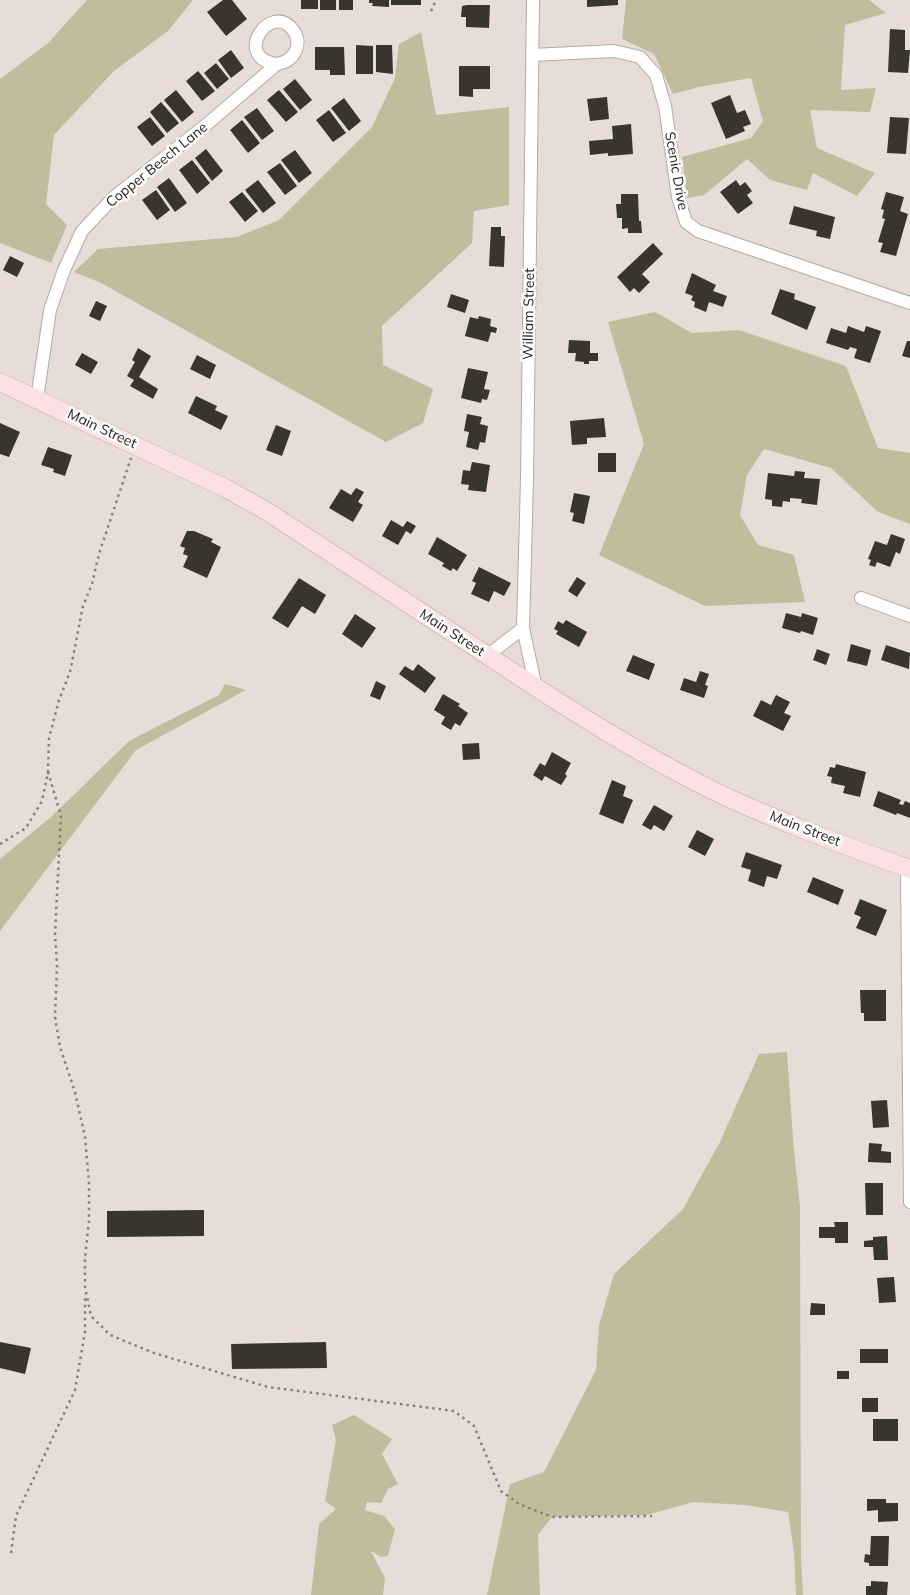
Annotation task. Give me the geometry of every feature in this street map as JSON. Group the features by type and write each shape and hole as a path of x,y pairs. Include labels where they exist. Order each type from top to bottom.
{"main road":[{"name":"Main Street","path":"0,382 225,488 268,512 536,688 666,766 720,794 791,825 908,868"}],"street":[{"name":"William Street","path":"533,0 527,479 523,628 536,688"},
{"name":"Scenic Drive","path":"532,55 614,51 640,57 656,75 665,106 678,198 686,222 698,232 910,303"},
{"name":"Copper Beech Lane","path":"37,399 50,310 64,270 82,232 114,197 206,125 277,64"},
{"path":"861,598 910,616"},
{"path":"487,656 523,628"},
{"path":"908,868 910,1202"}],"path":[{"path":"431,11 436,0"},
{"path":"0,843 26,828 42,802 48,772 49,738 59,700 70,672 83,606 92,584 99,554 135,445"},
{"path":"11,1553 16,1516 75,1390 85,1332 85,1258 89,1221 86,1137 75,1092 60,1047 55,1017 57,965 55,934 61,816 48,772"},
{"path":"85,1287 91,1316 110,1335 154,1353 268,1387 454,1411 474,1426 500,1491 519,1504 552,1517 652,1516"}],"shaded area":[{"path":"87,0 193,0 168,31 114,71 54,135 46,204 67,225 51,263 0,243 0,79 48,43"},
{"path":"626,0 869,0 886,13 845,25 841,90 876,88 870,112 810,110 817,148 875,173 857,196 813,173 807,190 770,180 747,159 704,195 687,198 682,157 751,138 763,121 751,78 699,87 673,94 654,54 622,39"},
{"path":"421,32 436,115 509,107 509,205 474,211 472,243 382,326 383,365 433,389 423,423 386,442 101,283 74,272 98,249 237,237 279,220 372,127 395,78 399,44"},
{"path":"655,312 692,333 739,330 846,366 878,448 910,453 910,524 878,512 831,468 764,449 747,475 740,515 758,545 794,555 805,602 705,606 599,555 644,444 608,322"},
{"path":"225,684 246,690 136,750 0,931 0,859 51,817 129,741 219,695"},
{"path":"787,1052 800,1206 801,1556 803,1595 796,1595 794,1552 788,1512 745,1505 693,1502 647,1515 552,1517 538,1535 540,1595 487,1595 510,1484 544,1472 596,1370 599,1325 614,1274 683,1209 720,1142 759,1054"},
{"path":"354,1415 392,1439 382,1454 398,1484 388,1489 381,1503 367,1502 365,1510 384,1516 395,1529 388,1556 381,1557 371,1551 385,1578 383,1595 311,1595 319,1524 336,1509 325,1501 336,1440 332,1425"}],"building":[{"path":"223,0 232,0 247,19 226,36 207,12"},
{"path":"301,0 318,0 318,9 301,9"},
{"path":"320,0 336,0 336,10 320,10"},
{"path":"339,0 353,0 353,10 339,10"},
{"path":"369,0 389,0 389,7 372,6 373,3 369,3"},
{"path":"391,0 421,0 421,5 391,5"},
{"path":"587,0 618,0 618,5 587,7"},
{"path":"490,5 489,28 466,27 466,17 461,17 462,6"},
{"path":"890,29 905,30 905,50 910,50 908,73 888,72"},
{"path":"356,45 373,46 373,74 356,74"},
{"path":"376,45 392,45 393,74 376,72"},
{"path":"315,47 344,47 345,75 330,75 330,70 315,70"},
{"path":"231,50 244,68 231,78 218,60"},
{"path":"216,63 229,79 217,89 204,73"},
{"path":"459,66 490,66 490,89 473,89 473,97 459,96"},
{"path":"198,71 215,91 202,101 186,81"},
{"path":"295,79 312,100 300,110 283,89"},
{"path":"176,90 194,112 182,122 164,100"},
{"path":"279,90 298,112 286,122 267,100"},
{"path":"730,95 737,113 745,110 751,124 743,127 745,131 726,139 711,103"},
{"path":"607,97 609,119 590,121 587,99"},
{"path":"344,98 361,121 349,131 331,108"},
{"path":"161,102 179,123 167,133 150,112"},
{"path":"257,108 274,131 262,140 244,117"},
{"path":"329,110 346,133 333,142 316,120"},
{"path":"150,117 165,136 152,146 137,127"},
{"path":"890,117 909,118 906,154 887,153"},
{"path":"242,120 260,143 248,153 230,130"},
{"path":"631,124 633,154 608,156 608,153 590,155 589,141 613,139 612,126"},
{"path":"206,149 223,171 212,181 195,158"},
{"path":"295,150 312,173 299,183 281,160"},
{"path":"192,160 210,183 197,194 179,170"},
{"path":"280,163 297,186 285,195 267,172"},
{"path":"169,178 187,203 175,212 157,187"},
{"path":"258,180 276,203 263,213 245,190"},
{"path":"736,180 740,186 745,182 752,191 747,195 753,203 738,214 720,192"},
{"path":"156,190 170,210 157,220 142,200"},
{"path":"242,192 258,211 245,222 229,202"},
{"path":"886,192 904,197 900,211 908,214 896,256 880,252 883,243 878,242 885,219 882,218 884,210 881,209"},
{"path":"621,194 638,194 639,221 641,221 642,233 628,233 628,228 622,229 622,218 617,218 616,204 621,204"},
{"path":"794,206 835,217 830,239 816,236 817,231 789,224"},
{"path":"491,227 501,227 501,236 505,236 504,267 489,266"},
{"path":"653,243 663,254 642,274 650,282 639,293 634,288 630,292 617,277"},
{"path":"10,256 24,263 17,277 3,270"},
{"path":"692,273 716,285 713,291 727,296 723,307 709,302 706,312 694,307 695,302 691,300 693,296 685,293"},
{"path":"780,289 795,294 794,299 816,307 807,330 771,314"},
{"path":"451,294 469,300 465,313 447,307"},
{"path":"96,301 107,306 100,321 89,316"},
{"path":"479,316 491,319 490,326 497,328 496,333 491,332 488,342 465,336 470,317 478,319"},
{"path":"848,326 864,332 866,326 881,331 870,363 854,358 857,349 850,347 848,350 826,343 831,328 846,333"},
{"path":"569,340 590,341 590,353 598,353 598,361 589,361 589,364 584,364 584,362 575,361 576,353 568,353"},
{"path":"907,341 910,341 910,358 902,356"},
{"path":"138,348 151,356 139,377 158,389 153,399 130,386 134,380 127,376 135,362 132,360"},
{"path":"82,353 98,362 91,374 75,365"},
{"path":"197,355 216,365 210,379 190,369"},
{"path":"468,368 488,372 484,389 490,390 487,400 482,399 481,403 461,398"},
{"path":"196,396 217,406 215,410 228,416 221,430 188,413"},
{"path":"467,414 482,417 480,424 488,426 485,443 480,442 478,450 466,447 469,432 464,431"},
{"path":"604,418 606,437 587,438 587,444 572,445 570,421"},
{"path":"0,423 20,432 9,457 0,454"},
{"path":"276,425 291,431 282,456 266,450"},
{"path":"48,447 72,455 65,476 53,472 54,469 41,465"},
{"path":"598,453 616,453 616,472 598,472"},
{"path":"472,462 490,465 486,492 468,490 469,485 461,484 463,470 470,471"},
{"path":"795,471 805,472 804,478 820,479 817,505 801,503 802,499 790,498 790,502 783,501 782,507 772,506 772,500 765,499 768,473 794,476"},
{"path":"356,488 364,492 358,502 363,505 353,522 329,508 341,489 351,495"},
{"path":"574,493 590,496 584,524 572,521 574,513 570,512"},
{"path":"391,520 403,527 407,521 416,526 411,534 406,531 398,545 382,536"},
{"path":"187,531 194,531 213,539 211,542 221,547 207,578 183,567 188,556 183,554 185,548 180,546"},
{"path":"891,534 905,539 900,554 896,552 890,567 877,562 875,567 869,565 871,560 868,559 875,541 887,545"},
{"path":"437,537 467,555 457,571 453,568 451,571 442,566 444,563 428,554"},
{"path":"479,567 511,583 504,596 494,591 489,602 471,594 476,583 472,581"},
{"path":"577,577 586,583 577,597 568,591"},
{"path":"299,578 326,595 315,614 302,606 288,628 272,618"},
{"path":"786,613 801,617 802,613 818,618 813,635 782,628"},
{"path":"355,614 376,628 362,648 342,634"},
{"path":"566,620 587,632 579,647 556,634 558,631 554,629 558,621 563,624"},
{"path":"851,644 871,650 867,666 847,661"},
{"path":"886,645 910,653 909,669 881,660"},
{"path":"817,649 830,654 826,665 813,660"},
{"path":"633,655 655,664 649,680 626,671"},
{"path":"418,664 436,678 425,693 399,674 405,666 413,671"},
{"path":"700,671 709,674 705,685 708,686 704,698 680,690 684,678 696,682"},
{"path":"376,681 386,686 380,700 370,696"},
{"path":"443,694 460,704 458,706 468,713 460,726 455,723 451,730 441,724 445,717 434,710"},
{"path":"776,695 790,702 784,713 791,716 783,731 753,716 761,700 771,705"},
{"path":"479,743 480,759 463,760 462,744"},
{"path":"552,752 571,763 565,774 567,776 561,785 545,776 542,781 533,775 540,763 545,766"},
{"path":"836,764 866,772 860,797 843,793 845,786 831,783 832,777 827,776 830,767 835,768"},
{"path":"612,780 626,786 623,796 633,800 623,824 599,814"},
{"path":"878,791 901,800 899,804 903,805 905,801 910,803 910,818 873,806"},
{"path":"654,805 673,816 664,831 654,825 651,830 642,825"},
{"path":"697,830 714,839 705,856 688,847"},
{"path":"746,852 782,865 777,879 767,876 764,887 748,881 751,870 741,867"},
{"path":"813,877 844,890 838,905 807,892"},
{"path":"860,899 887,910 876,936 856,928 861,917 854,914"},
{"path":"860,990 886,990 886,1021 864,1021 864,1013 861,1013"},
{"path":"887,1100 889,1127 873,1128 871,1101"},
{"path":"869,1143 882,1144 881,1151 891,1152 891,1163 868,1162"},
{"path":"865,1183 883,1183 883,1215 866,1215"},
{"path":"204,1210 204,1236 107,1237 107,1211"},
{"path":"834,1222 848,1222 848,1243 835,1243 835,1238 819,1238 819,1227 835,1227"},
{"path":"887,1236 888,1260 874,1260 873,1247 864,1247 864,1241 873,1240 873,1237"},
{"path":"894,1277 896,1302 879,1303 877,1278"},
{"path":"811,1303 825,1304 825,1315 810,1315"},
{"path":"0,1342 31,1348 25,1374 0,1368"},
{"path":"326,1342 327,1368 232,1369 231,1344"},
{"path":"860,1349 888,1349 888,1363 860,1363"},
{"path":"837,1371 849,1371 849,1379 837,1379"},
{"path":"862,1398 878,1398 878,1412 862,1412"},
{"path":"873,1419 898,1419 898,1441 873,1441"},
{"path":"867,1499 886,1499 886,1503 898,1503 898,1521 878,1522 878,1510 867,1511"},
{"path":"871,1536 889,1536 888,1566 869,1566 869,1563 864,1562 865,1554 870,1555"},
{"path":"871,1581 888,1582 887,1595 866,1595 866,1586 871,1586"}]}
